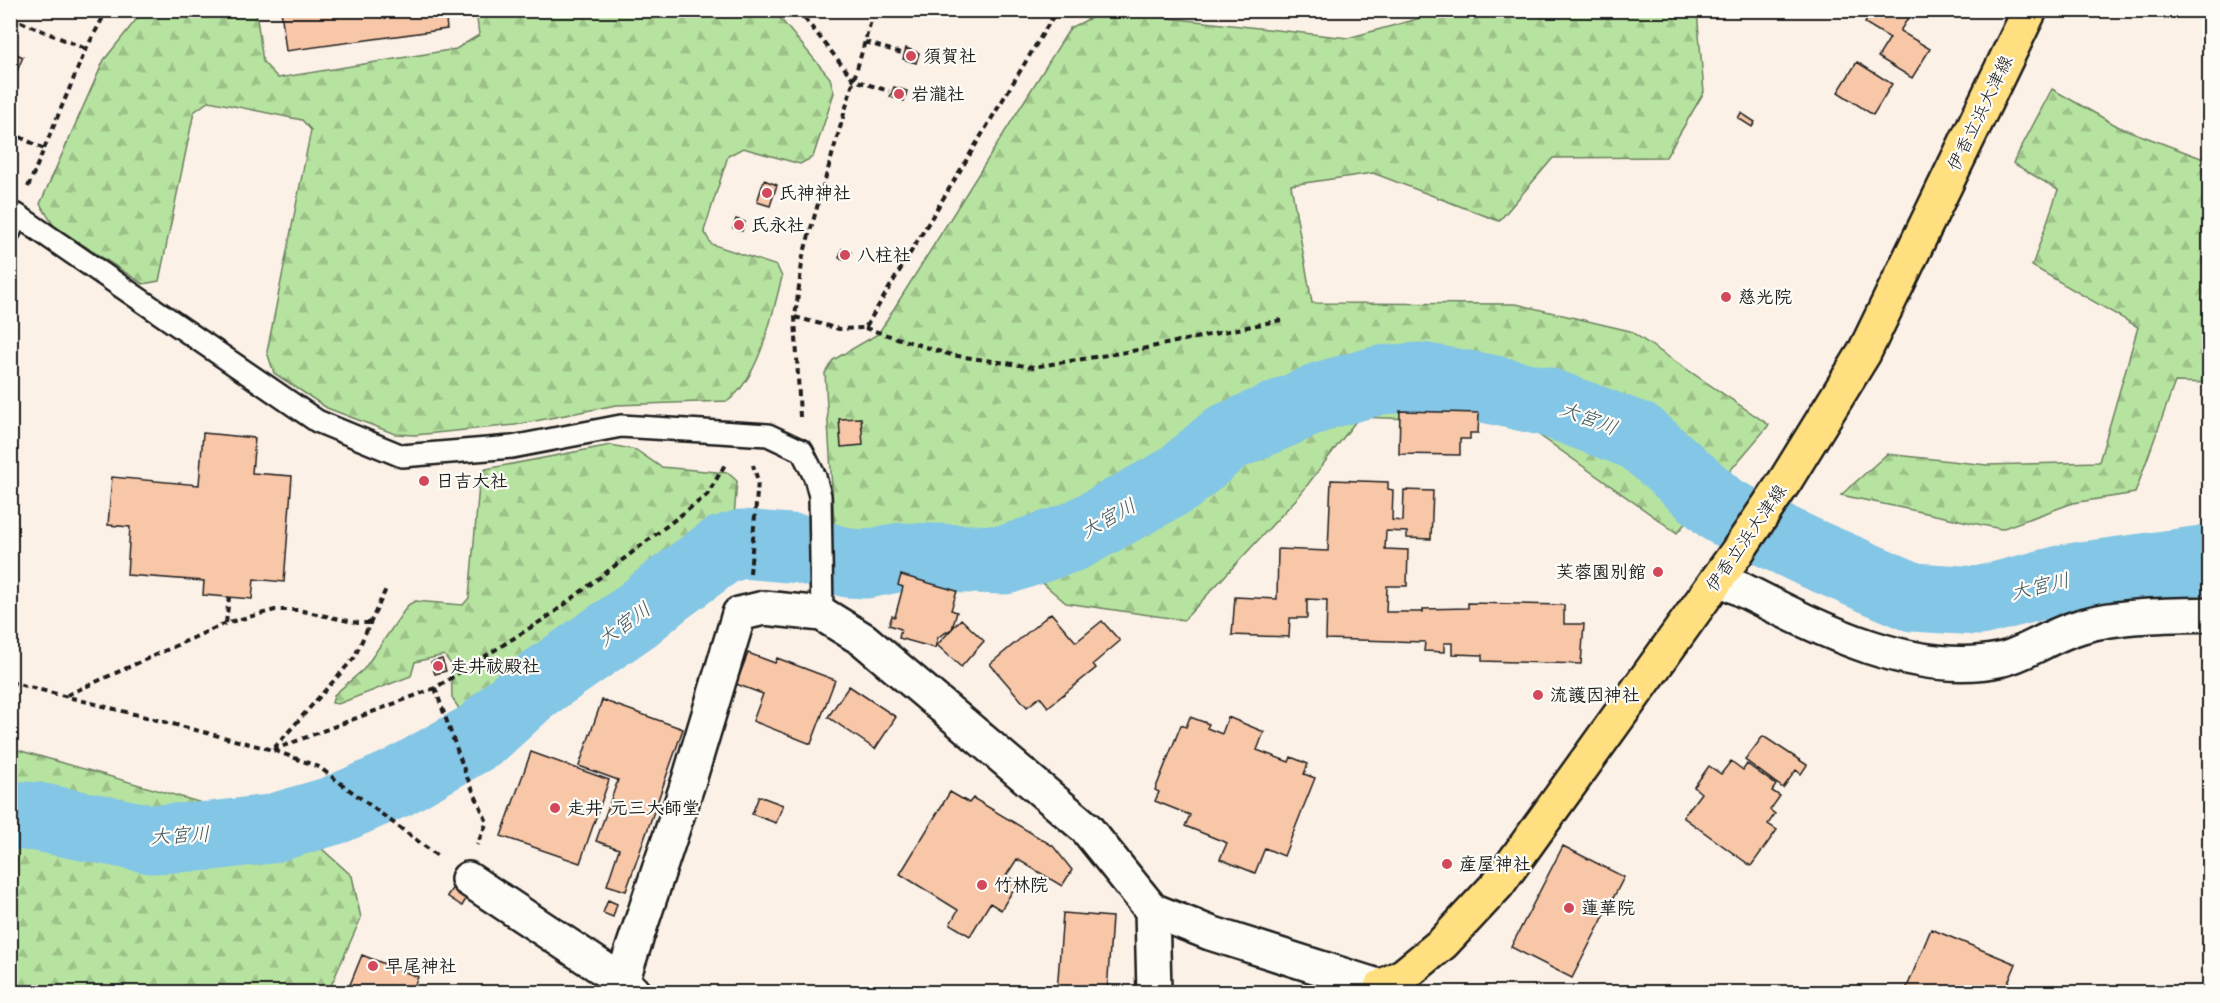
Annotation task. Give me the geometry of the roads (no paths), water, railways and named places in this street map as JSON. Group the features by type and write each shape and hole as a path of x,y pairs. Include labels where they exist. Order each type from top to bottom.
{"main road":[{"name":"伊香立浜大津線","path":"1390,990 1404,975 1443,943 1498,884 1728,565 1785,481 1864,353 2030,10"}],"street":[{"path":"1728,565 1805,621 1871,646 1947,664 2003,659 2071,629 2121,619 2210,614"},
{"path":"466,878 627,987 739,614 821,599 864,640 1086,828 1152,910 1210,933 1390,990"},
{"path":"1152,910 1154,993"}],"lane":[{"path":"14,223 317,421 402,456 512,447 621,426 768,435 802,451 815,477 820,496 821,599"}],"waterway":[{"name":"大宮川","path":"10,815 38,817 152,839 212,836 270,829 335,810 397,783 481,735 530,690 635,617 722,550 742,544 801,549 848,563 867,564 901,557 1005,560 1073,537 1177,480 1226,438 1325,395 1380,380 1421,377 1490,389 1547,402 1640,437 1722,510 1808,552 1913,597 1979,601 2069,578 2210,559"}],"place":[{"name":"須賀社","path":"911,56"},
{"name":"岩瀧社","path":"899,94"},
{"name":"氏神神社","path":"767,193"},
{"name":"氏永社","path":"739,225"},
{"name":"八柱社","path":"845,255"},
{"name":"慈光院","path":"1726,297"},
{"name":"日吉大社","path":"424,481"},
{"name":"芙蓉園別館","path":"1658,572"},
{"name":"走井祓殿社","path":"438,666"},
{"name":"流護因神社","path":"1538,695"},
{"name":"走井 元三大師堂","path":"555,808"},
{"name":"産屋神社","path":"1447,864"},
{"name":"竹林院","path":"982,885"},
{"name":"蓮華院","path":"1569,908"},
{"name":"早尾神社","path":"373,966"}]}
